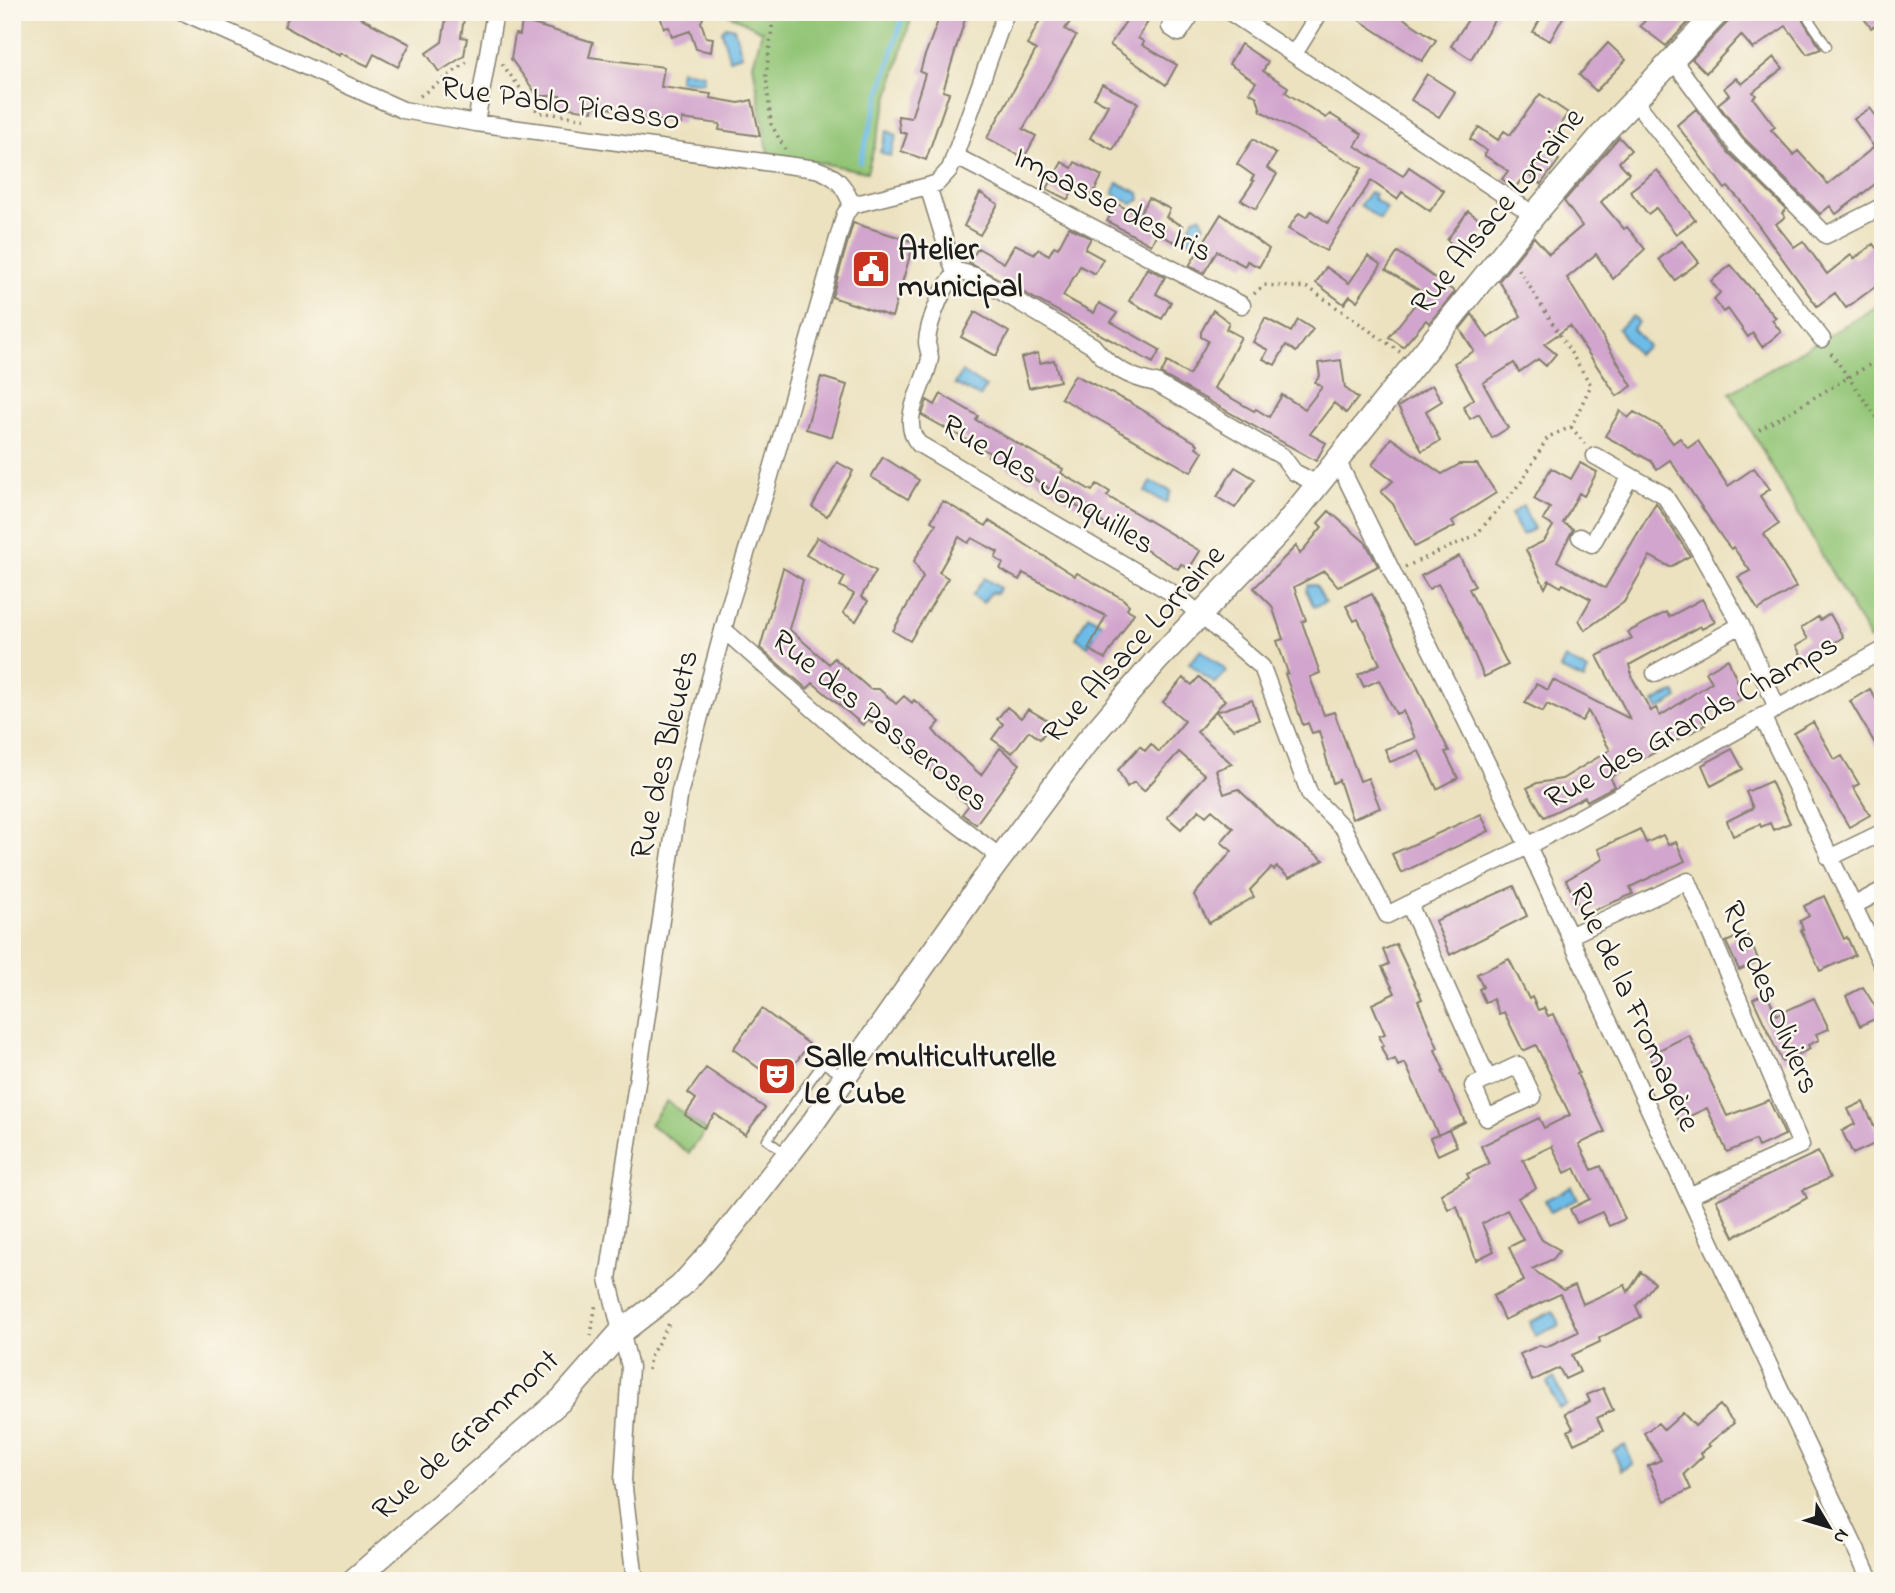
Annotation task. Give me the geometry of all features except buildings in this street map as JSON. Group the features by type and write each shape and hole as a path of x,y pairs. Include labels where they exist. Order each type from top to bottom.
{"street":[{"name":"Rue Pablo Picasso","path":"183,12 403,110 476,123 816,169 836,178 844,185 852,205"},
{"path":"476,123 495,12"},
{"path":"852,205 928,186 944,177 955,156 1006,12"},
{"path":"1170,27 1180,33 1193,12"},
{"path":"1230,12 1534,215"},
{"path":"1293,54 1320,12"},
{"name":"Rue Alsace Lorraine","path":"620,1333 681,1286 788,1155 1000,857 1092,735 1200,614 1282,529 1505,249 1672,59 1718,12"},
{"path":"1672,59 1736,145 1826,235 1883,206"},
{"path":"1635,101 1822,340"},
{"name":"Impasse des Iris","path":"955,156 1242,305"},
{"path":"928,186 956,274 975,276 1093,346 1104,361 1137,380 1156,383 1283,457 1294,472 1319,485"},
{"name":"Rue des Bleuets","path":"635,1581 623,1479 630,1367 608,1279 680,791 845,214 852,205"},
{"name":"Rue des Jonquilles","path":"956,274 946,282 927,343 930,356 910,419 913,438 1179,597 1262,667 1310,796 1344,829 1387,915 1409,904"},
{"path":"1595,456 1664,495 1695,541 1741,625 1777,708"},
{"name":"Rue de la Fromagère","path":"1338,462 1528,846 1689,1196 1871,1581"},
{"path":"1580,537 1592,544 1630,477"},
{"path":"1655,673 1741,625"},
{"name":"Rue des Passeroses","path":"724,630 853,744 1000,857"},
{"name":"Rue des Grands Champs","path":"1409,904 1528,846 1883,650"},
{"path":"1762,716 1883,967"},
{"path":"1829,858 1883,832"},
{"name":"Rue des Oliviers","path":"1569,936 1688,881 1801,1145 1689,1196"},
{"path":"1853,906 1883,890"},
{"path":"1409,904 1489,1079"},
{"name":"Rue de Grammont","path":"352,1581 561,1400 620,1333"}],"lane":[{"path":"1804,12 1827,46"}],"path":[{"path":"759,12 772,20"},
{"path":"774,12 766,76 771,124 785,149 800,166"},
{"path":"1392,573 1476,535 1522,481 1548,437 1571,427 1591,385 1505,249"},
{"path":"1242,305 1264,285 1310,288 1416,363"},
{"path":"1822,340 1883,426"},
{"path":"1759,430 1883,358"},
{"path":"1571,427 1595,456"},
{"path":"629,1381 647,1377 650,1357"}],"green space":[{"path":"724,12 913,12 867,172 768,153 753,64 762,31"},
{"path":"1883,303 1883,632 1870,640 1730,393"},
{"path":"667,1101 706,1130 689,1153 650,1124"}],"water":[{"path":"726,26 734,28 742,55 729,59 722,31"},
{"path":"681,70 704,74 703,82 679,81"},
{"path":"887,131 897,135 890,156 880,152"},
{"path":"1118,183 1139,193 1140,200 1132,204 1113,193"},
{"path":"1370,192 1375,194 1373,198 1387,209 1380,220 1360,205"},
{"path":"1200,216 1204,223 1194,243 1183,237 1194,218"},
{"path":"1633,316 1638,322 1633,329 1648,346 1637,354 1618,329"},
{"path":"962,372 986,387 980,397 955,384"},
{"path":"1151,482 1171,491 1166,503 1145,492"},
{"path":"1523,506 1534,529 1522,535 1511,514"},
{"path":"984,578 1000,588 996,594 991,592 983,603 972,596"},
{"path":"1308,585 1316,585 1325,602 1314,607 1306,590"},
{"path":"1088,615 1103,624 1088,646 1076,638"},
{"path":"1201,650 1227,671 1215,684 1189,663"},
{"path":"1565,658 1588,671 1584,680 1560,669"},
{"path":"1675,692 1678,698 1659,710 1654,702"},
{"path":"1572,1187 1578,1199 1550,1212 1545,1200"},
{"path":"1553,1311 1560,1325 1535,1336 1530,1322"},
{"path":"1554,1378 1567,1405 1559,1408 1547,1383"},
{"path":"1625,1445 1633,1464 1622,1470 1613,1451"}],"waterway":[{"path":"860,162 904,12"}],"place":[{"name":"Atelier municipal","path":"871,269"},
{"name":"Salle multiculturelle Le Cube","path":"777,1076"}]}
